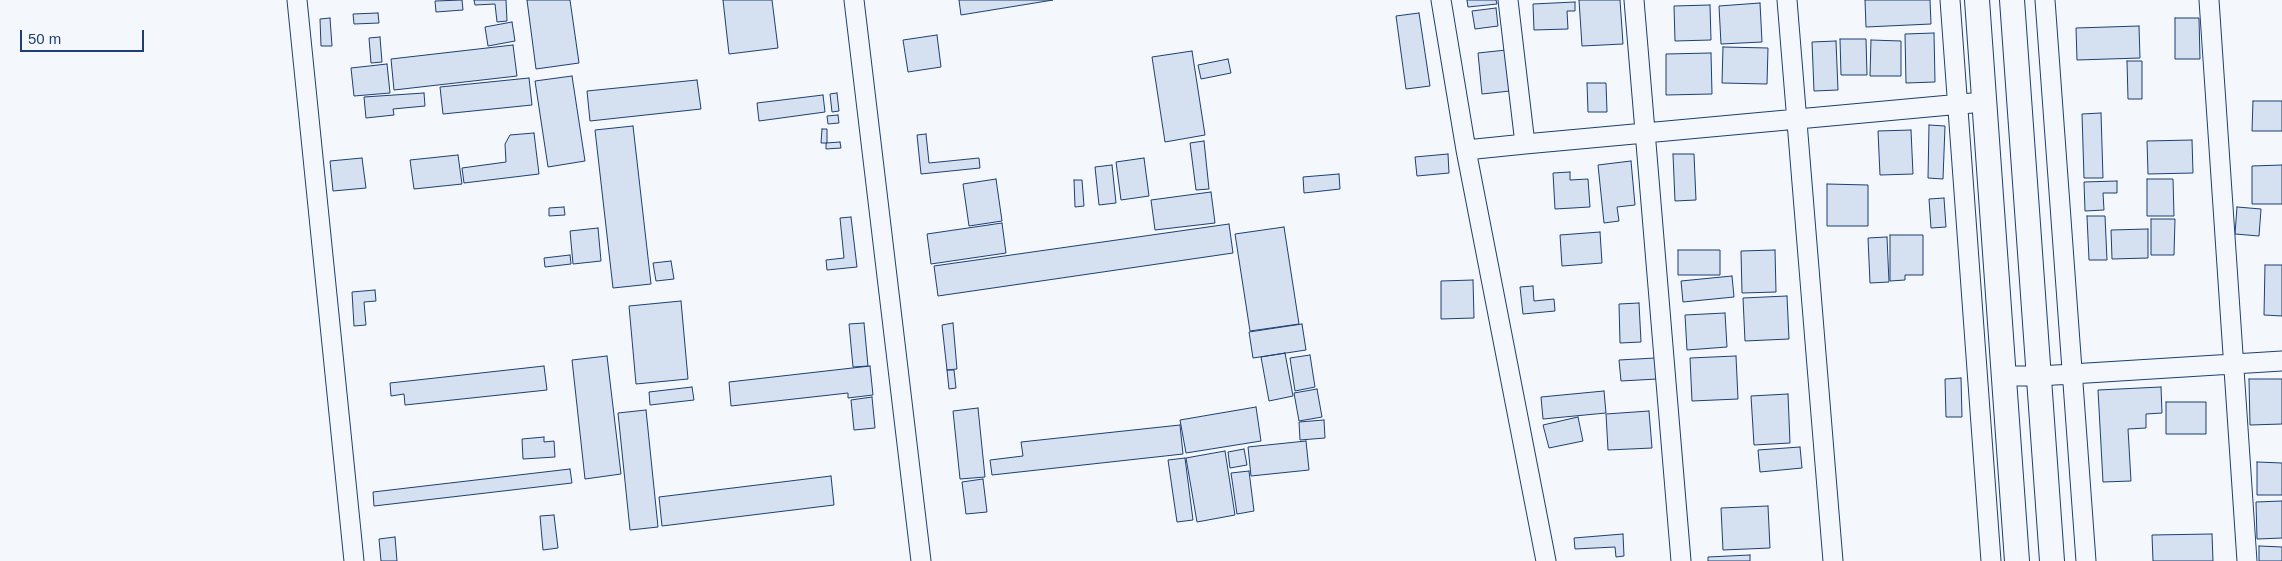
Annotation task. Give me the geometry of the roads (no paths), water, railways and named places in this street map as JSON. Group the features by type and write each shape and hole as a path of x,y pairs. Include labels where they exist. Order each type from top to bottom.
{"main road":[{"path":"1977,0 2017,561"},
{"path":"2012,0 2052,561"}],"street":[{"path":"297,0 354,561"},
{"path":"854,0 920,561"},
{"path":"1441,0 1466,150 1546,561"},
{"path":"1508,0 1525,144"},
{"path":"1634,0 1681,561"},
{"path":"1787,0 1833,561"},
{"path":"1950,0 1990,561"},
{"path":"2045,0 2086,561"},
{"path":"2209,0 2247,561"},
{"path":"1466,150 1983,102"},
{"path":"2004,376 2039,376 2282,361"}]}
